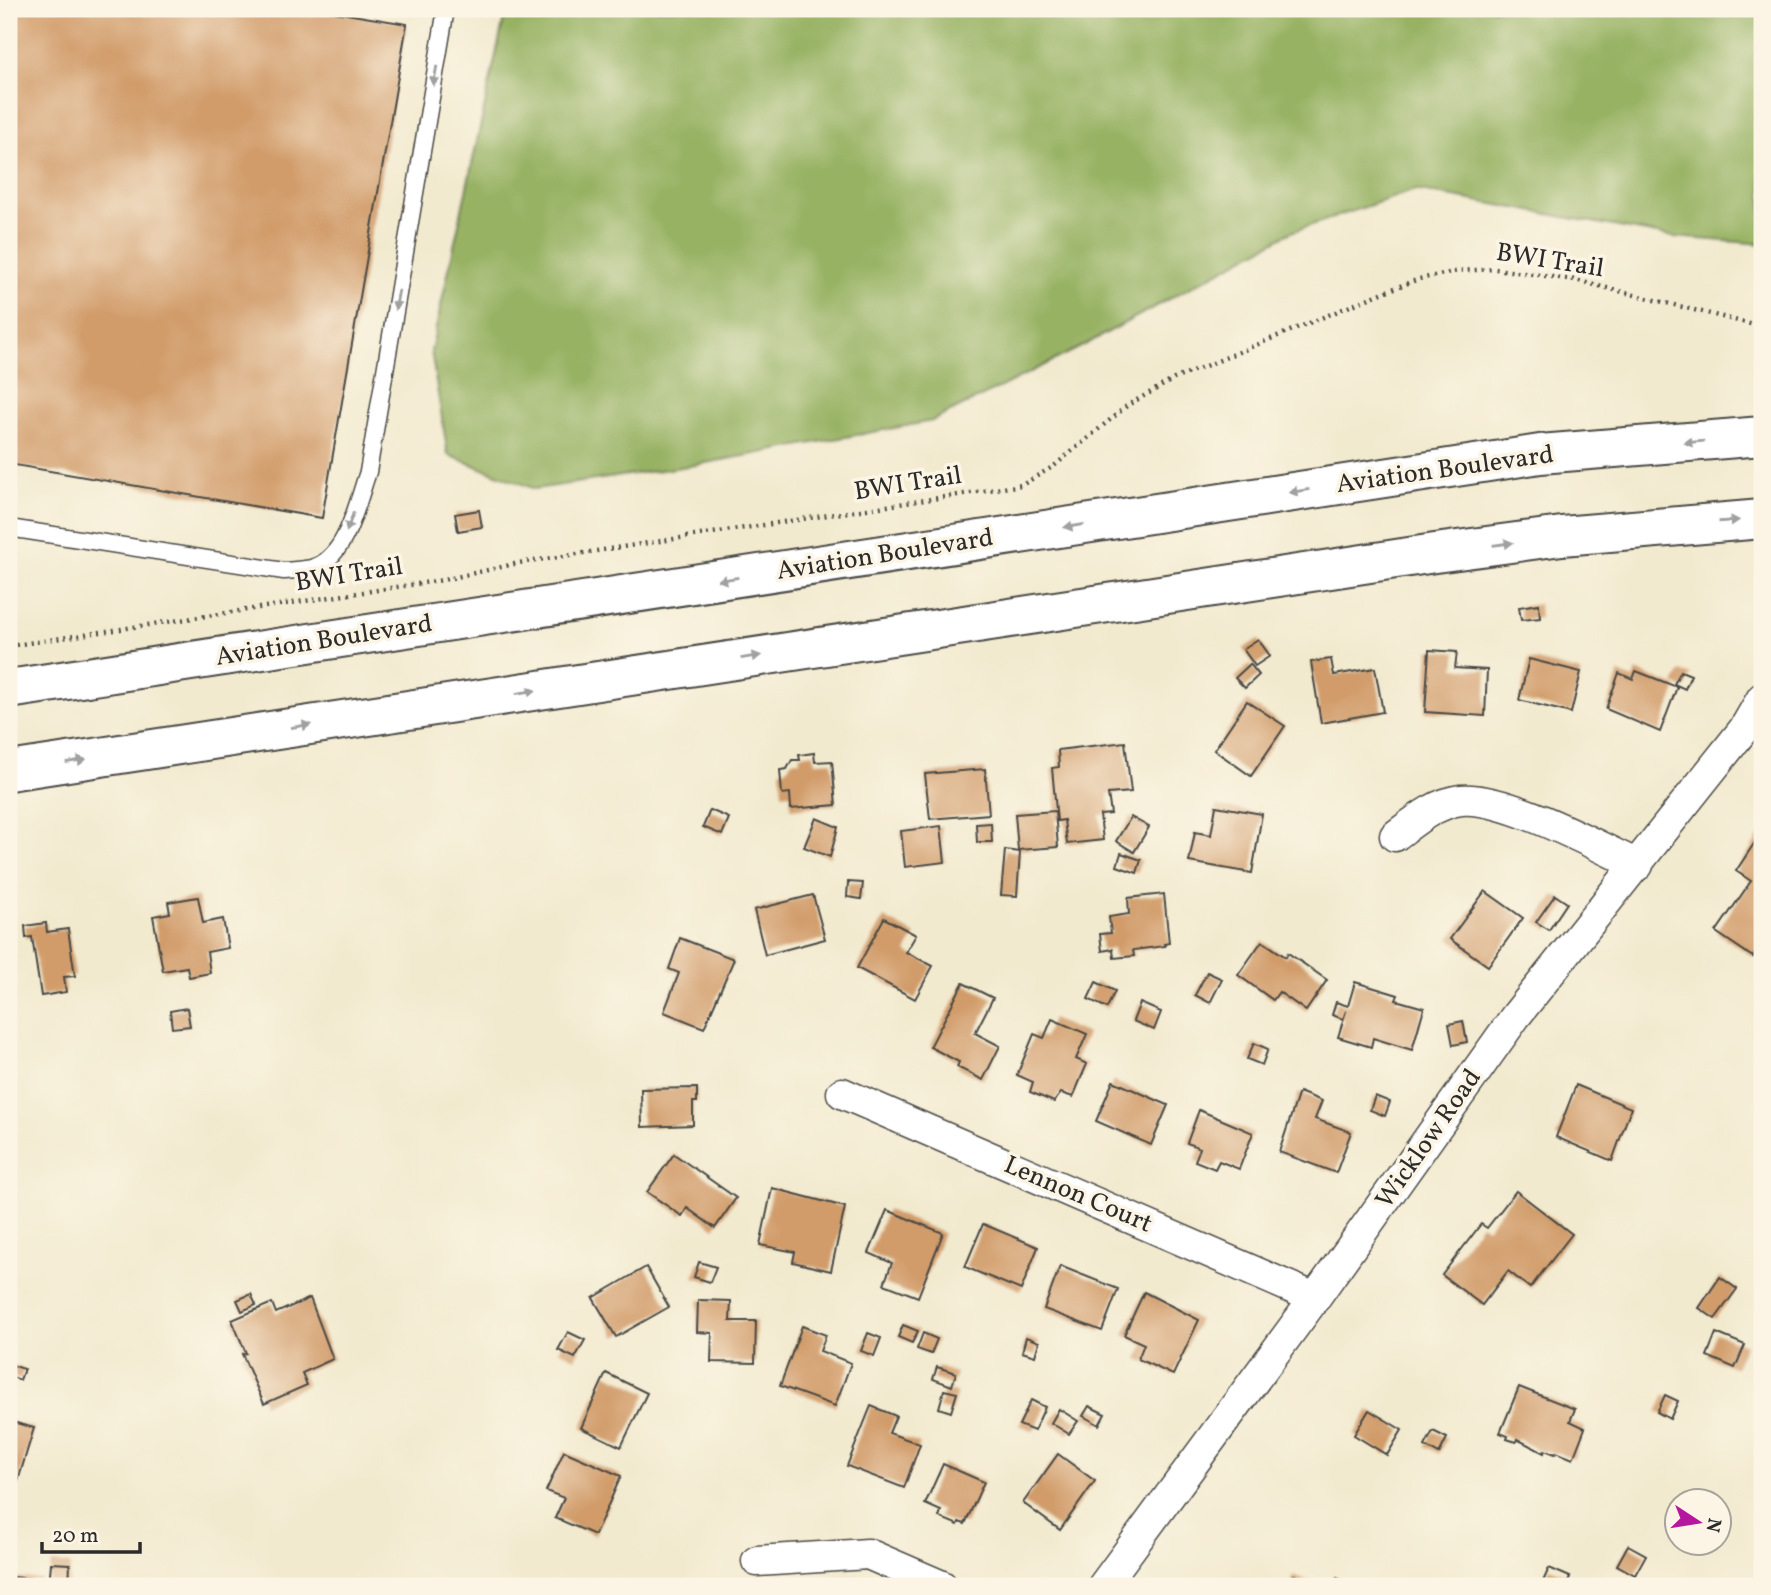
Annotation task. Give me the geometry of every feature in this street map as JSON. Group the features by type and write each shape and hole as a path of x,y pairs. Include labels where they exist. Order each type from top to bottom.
{"main road":[{"name":"Aviation Boulevard","path":"9,689 1541,454 1762,436"},
{"path":"9,771 1435,553 1562,536 1762,519"}],"street":[{"name":"Wicklow Road","path":"1102,1586 1315,1298 1515,1017 1744,729 1762,698"},
{"path":"1395,836 1427,812 1461,800 1498,806 1538,820 1638,865"},
{"name":"Lennon Court","path":"842,1093 1315,1298"},
{"path":"757,1561 868,1553 942,1586"}],"lane":[{"path":"9,528 284,571 313,568 334,554 345,534 368,472 446,9"}],"path":[{"name":"BWI Trail","path":"9,646 443,580 519,563 1022,485 1054,466 1128,405 1174,379 1384,292 1419,279 1458,271 1495,269 1535,273 1762,327"}],"green space":[{"path":"506,9 1762,9 1762,244 1674,237 1415,190 1291,232 1081,347 932,421 695,465 535,489 448,455 431,351"}],"building":[{"path":"9,9 316,9 407,24 322,518 9,464"},
{"path":"479,510 482,527 458,531 455,514"},
{"path":"1539,604 1540,618 1521,620 1519,607"},
{"path":"1258,639 1270,656 1255,666 1243,649"},
{"path":"1429,650 1457,652 1455,668 1487,670 1485,716 1425,712"},
{"path":"1331,659 1334,675 1375,668 1383,712 1321,723 1311,662"},
{"path":"1529,659 1581,672 1571,713 1519,700"},
{"path":"1250,664 1259,675 1245,688 1235,678"},
{"path":"1636,671 1677,687 1660,732 1606,709 1619,673 1633,679"},
{"path":"1681,671 1691,675 1685,689 1674,684"},
{"path":"1247,701 1285,726 1251,776 1214,750"},
{"path":"1125,742 1131,792 1108,794 1111,814 1100,815 1103,840 1067,844 1064,820 1057,821 1052,768 1059,767 1058,750"},
{"path":"814,753 815,762 832,761 836,805 791,809 790,793 782,794 780,770 787,769 792,760 800,760 799,755"},
{"path":"985,769 989,814 930,819 925,774"},
{"path":"1216,806 1262,814 1252,873 1189,862 1195,832 1211,835"},
{"path":"710,810 729,818 722,835 703,827"},
{"path":"1055,811 1058,847 1018,850 1015,814"},
{"path":"1131,817 1149,827 1134,852 1116,841"},
{"path":"816,818 838,827 830,857 804,847"},
{"path":"991,823 992,842 977,842 976,824"},
{"path":"941,826 945,862 905,867 901,831"},
{"path":"1759,836 1762,839 1762,959 1755,954 1753,957 1716,932 1751,881 1736,871"},
{"path":"1005,850 1020,852 1017,896 1001,895"},
{"path":"1121,853 1141,860 1137,873 1117,866"},
{"path":"848,882 863,883 861,899 847,897"},
{"path":"1485,891 1523,918 1488,966 1450,939"},
{"path":"1164,894 1169,943 1164,944 1165,946 1133,950 1134,956 1114,958 1113,949 1102,951 1100,934 1111,933 1109,917 1129,914 1128,898"},
{"path":"813,895 825,939 765,955 754,910"},
{"path":"1555,895 1567,903 1549,930 1536,922"},
{"path":"198,897 203,923 223,919 228,948 207,952 210,973 189,977 187,967 163,971 153,916 170,913 168,902"},
{"path":"884,918 916,935 906,952 933,966 915,999 857,968"},
{"path":"46,923 47,932 68,929 75,976 64,977 66,992 41,996 32,937 26,938 25,926"},
{"path":"680,938 734,959 704,1028 664,1012 679,973 669,969"},
{"path":"1262,941 1286,957 1288,953 1327,980 1306,1011 1279,992 1273,1000 1238,975"},
{"path":"1207,972 1222,979 1210,1003 1195,995"},
{"path":"1096,982 1115,991 1107,1008 1088,999"},
{"path":"1355,982 1398,995 1396,1000 1424,1008 1412,1050 1373,1038 1371,1047 1338,1037 1346,1011 1343,1019 1332,1015 1336,1002 1348,1006"},
{"path":"963,983 993,998 975,1033 1000,1046 983,1080 957,1067 959,1062 930,1047"},
{"path":"1140,1003 1161,1012 1154,1030 1133,1021"},
{"path":"187,1008 190,1026 172,1028 170,1011"},
{"path":"1052,1019 1087,1034 1076,1059 1087,1064 1073,1097 1061,1093 1054,1102 1030,1092 1033,1082 1017,1075 1034,1034 1044,1038"},
{"path":"1463,1021 1467,1042 1453,1045 1449,1024"},
{"path":"1254,1043 1268,1049 1262,1065 1247,1059"},
{"path":"1113,1081 1168,1105 1151,1145 1096,1121"},
{"path":"1576,1085 1631,1108 1612,1161 1556,1137"},
{"path":"697,1088 697,1102 693,1102 693,1125 642,1127 641,1089"},
{"path":"1299,1092 1322,1101 1315,1119 1351,1132 1336,1173 1279,1152"},
{"path":"1375,1096 1390,1102 1385,1116 1370,1110"},
{"path":"1199,1110 1253,1133 1239,1169 1219,1161 1215,1169 1195,1161 1200,1148 1187,1143"},
{"path":"674,1154 736,1198 715,1228 687,1208 682,1216 647,1192"},
{"path":"772,1188 845,1207 831,1271 793,1262 795,1252 760,1245"},
{"path":"1516,1191 1572,1234 1530,1288 1508,1271 1482,1305 1442,1275 1481,1224 1487,1228"},
{"path":"887,1210 943,1233 918,1297 884,1284 892,1263 869,1253"},
{"path":"983,1224 1038,1247 1021,1290 965,1267"},
{"path":"699,1262 716,1267 710,1282 694,1277"},
{"path":"1060,1266 1118,1289 1102,1331 1044,1309"},
{"path":"646,1267 669,1307 616,1337 593,1298"},
{"path":"1720,1277 1737,1289 1715,1319 1699,1308"},
{"path":"1144,1292 1199,1320 1173,1375 1138,1359 1144,1344 1124,1335"},
{"path":"251,1294 256,1305 242,1311 237,1300"},
{"path":"310,1298 333,1359 302,1373 307,1385 264,1404 242,1354 246,1353 232,1320 272,1303 276,1313"},
{"path":"698,1300 731,1301 730,1321 756,1321 755,1363 711,1362 712,1333 697,1332"},
{"path":"903,1325 918,1331 912,1343 898,1337"},
{"path":"802,1326 826,1335 820,1351 851,1363 835,1406 780,1386"},
{"path":"568,1332 585,1340 575,1358 558,1350"},
{"path":"868,1333 881,1338 874,1356 861,1351"},
{"path":"923,1333 937,1339 931,1354 917,1349"},
{"path":"1716,1333 1745,1345 1735,1368 1707,1356"},
{"path":"1026,1337 1039,1342 1035,1356 1022,1352"},
{"path":"9,1364 24,1369 20,1380 9,1376"},
{"path":"937,1367 956,1373 952,1386 933,1379"},
{"path":"606,1373 647,1393 621,1447 581,1428"},
{"path":"1519,1387 1575,1409 1570,1421 1585,1428 1573,1459 1556,1452 1555,1454 1545,1450 1544,1453 1517,1439 1516,1442 1507,1439 1508,1436 1500,1433"},
{"path":"944,1390 957,1393 951,1412 939,1408"},
{"path":"1665,1395 1678,1401 1670,1419 1657,1412"},
{"path":"1031,1400 1045,1407 1034,1431 1019,1425"},
{"path":"871,1406 896,1416 889,1433 920,1444 904,1488 847,1466"},
{"path":"1089,1406 1105,1414 1099,1425 1083,1416"},
{"path":"1059,1409 1078,1421 1069,1434 1051,1423"},
{"path":"1369,1410 1402,1430 1387,1455 1354,1435"},
{"path":"9,1421 34,1428 11,1504 9,1503"},
{"path":"1433,1431 1447,1438 1439,1454 1425,1446"},
{"path":"564,1451 621,1476 595,1535 555,1518 564,1498 546,1491"},
{"path":"1058,1454 1095,1481 1060,1530 1023,1503"},
{"path":"943,1464 984,1482 965,1524 959,1522 958,1525 939,1517 941,1511 925,1504"},
{"path":"1628,1545 1646,1555 1635,1575 1617,1565"},
{"path":"51,1563 70,1564 69,1586 49,1586"},
{"path":"1549,1568 1570,1577 1566,1586 1541,1586"},
{"path":"1294,1575 1320,1586 1290,1586"},
{"path":"9,1577 41,1579 41,1586 9,1586"},
{"path":"1337,1578 1356,1586 1334,1586"}]}
